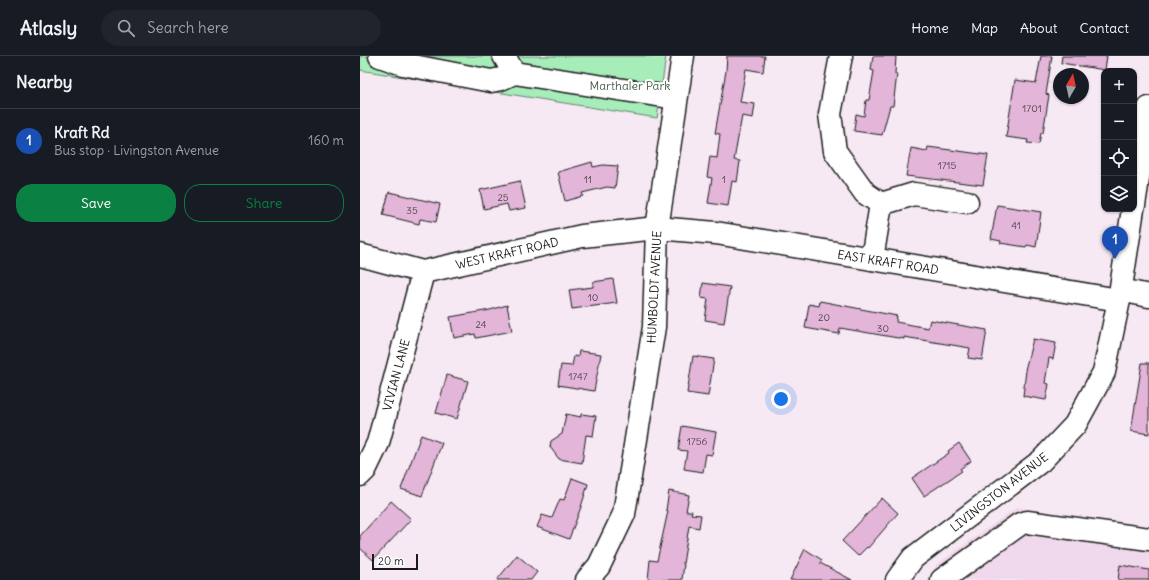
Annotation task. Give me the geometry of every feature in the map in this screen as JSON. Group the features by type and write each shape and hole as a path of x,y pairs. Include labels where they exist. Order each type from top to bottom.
{"street":[{"path":"380,56 403,64 492,81 501,79 509,64 676,98"},
{"name":"HUMBOLDT AVENUE","path":"587,580 599,566 624,514 654,327 657,228 683,56"},
{"path":"841,56 830,114 835,151 865,193 881,204"},
{"path":"1137,192 1146,152 1148,114"},
{"path":"881,204 914,194 967,202"},
{"path":"872,259 881,204"},
{"name":"LIVINGSTON AVENUE","path":"897,580 913,558 1041,461 1076,425 1104,372 1120,295 1133,212"},
{"name":"EAST KRAFT ROAD","path":"657,228 716,233 872,259 1120,295 1149,296"},
{"name":"WEST KRAFT ROAD","path":"360,255 423,272 582,236 657,228"},
{"name":"VIVIAN LANE","path":"360,475 365,470 378,443 423,272"},
{"path":"942,580 1020,524 1027,522 1149,539"}],"shaded area":[{"path":"1017,507 1149,529 1149,580 928,580 937,564"}],"green space":[{"name":"Marthaler Park","path":"360,56 666,56 657,118 360,70"}],"building":[{"path":"727,56 765,56 763,72 746,69 740,102 755,104 753,118 742,116 734,160 740,161 737,182 732,181 728,206 708,203 712,178 707,177 710,157 717,158 720,134 715,133 726,71"},
{"path":"873,56 896,56 895,74 897,74 893,106 890,106 882,135 854,131 856,114 864,116 866,100 869,100 874,71 871,70"},
{"path":"1041,56 1052,56 1046,94 1049,95 1043,133 1041,133 1039,144 1027,143 1028,140 1006,137 1015,80 1036,83"},
{"path":"1062,56 1107,56 1105,68 1101,68 1101,69 1061,63"},
{"path":"928,147 988,155 983,185 906,176 911,148 927,151"},
{"path":"592,162 593,167 603,165 618,166 615,188 607,187 582,193 583,196 565,201 558,172"},
{"path":"520,181 526,208 509,211 507,204 484,209 480,190"},
{"path":"389,192 440,204 436,222 420,219 419,224 383,215"},
{"path":"997,205 1041,212 1036,247 1000,243 1001,241 991,239"},
{"path":"613,279 617,303 572,309 569,290 593,287 593,282"},
{"path":"703,283 730,287 724,323 705,320 708,299 701,298"},
{"path":"820,301 897,316 896,322 928,328 930,320 987,330 982,360 968,358 970,348 840,328 839,334 805,328 809,304 819,306"},
{"path":"507,305 512,331 476,338 475,334 454,338 450,317 490,310"},
{"path":"1033,339 1056,343 1053,359 1049,358 1045,383 1049,384 1046,400 1023,396 1025,370"},
{"path":"579,351 601,354 594,391 558,385 561,365 572,366 574,356 578,357"},
{"path":"693,356 714,359 708,396 687,393"},
{"path":"1142,363 1149,363 1149,434 1131,431"},
{"path":"447,375 468,381 457,419 436,413"},
{"path":"566,414 581,417 581,414 596,416 593,436 586,435 582,463 559,459 550,447 551,441 562,434"},
{"path":"682,426 716,432 712,455 706,454 703,472 684,469 687,451 678,450"},
{"path":"421,435 442,443 422,496 401,489"},
{"path":"959,443 971,461 960,469 962,471 924,496 912,478 949,453 948,451"},
{"path":"572,478 588,484 569,539 537,527 542,515 552,518 560,499 564,500"},
{"path":"669,491 689,495 686,511 692,511 691,514 701,515 699,528 689,526 682,580 648,580 650,560 657,561 668,511 666,510"},
{"path":"882,498 898,513 868,548 867,547 858,556 842,541"},
{"path":"391,501 411,519 373,560 360,548 360,536"},
{"path":"805,549 822,560 820,563 852,580 790,580"},
{"path":"517,555 537,572 531,580 497,580"},
{"path":"1120,565 1149,570 1149,580 1118,580"}],"place":[{"name":"Kraft Rd","path":"1115,259"}]}
